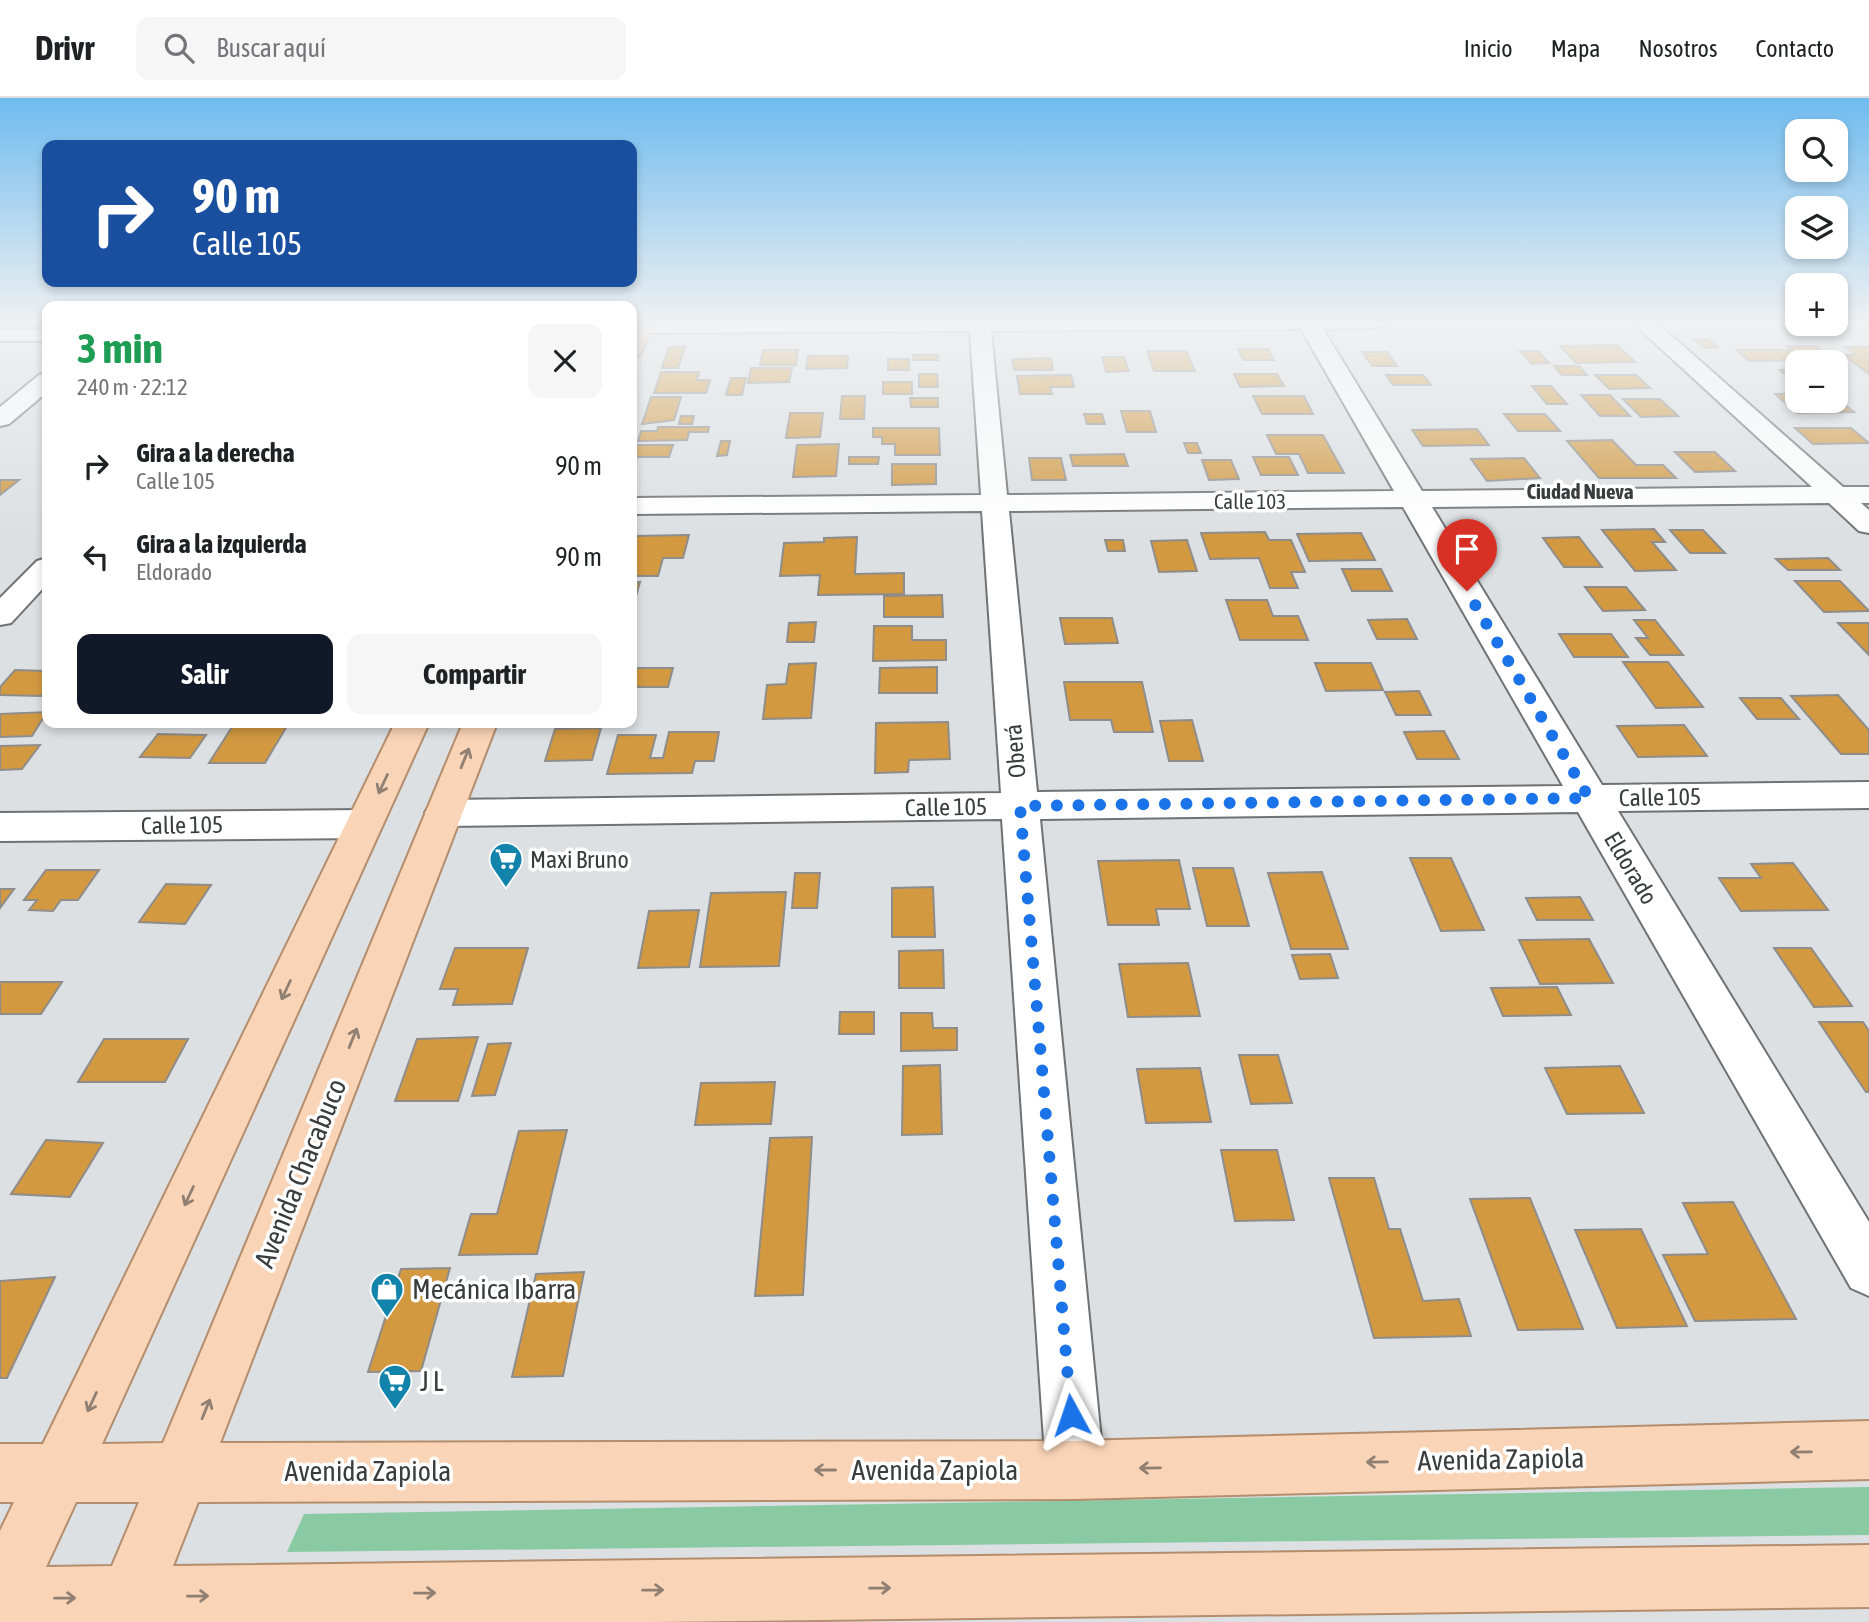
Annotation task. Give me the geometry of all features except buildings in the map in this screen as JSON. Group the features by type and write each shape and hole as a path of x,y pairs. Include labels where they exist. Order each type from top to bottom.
{"main road":[{"path":"410,728 0,1598 125,1609 1869,1576"},
{"name":"Avenida Chacabuco","path":"125,1609 478,728"},
{"name":"Avenida Zapiola","path":"0,1473 1075,1470 1869,1450"}],"street":[{"path":"0,419 31,393"},
{"name":"Oberá","path":"986,393 1075,1470"},
{"name":"Eldorado","path":"1350,393 1869,1270"},
{"path":"1722,393 1869,525"},
{"name":"Calle 103","path":"637,506 1869,495"},
{"path":"0,616 42,571"},
{"name":"Calle 105","path":"443,813 1869,795"},
{"name":"Calle 105","path":"0,827 364,824"}],"green space":[{"path":"1869,1487 1869,1535 287,1552 304,1514"}],"place":[{"name":"Maxi Bruno","path":"506,889"},
{"name":"Mecánica Ibarra","path":"387,1319"},
{"name":"J L","path":"395,1411"}],"district":[{"name":"Ciudad Nueva","path":"1580,491"}],"route":[{"path":"1071,1415 1020,806 1589,798 1467,591"}]}
